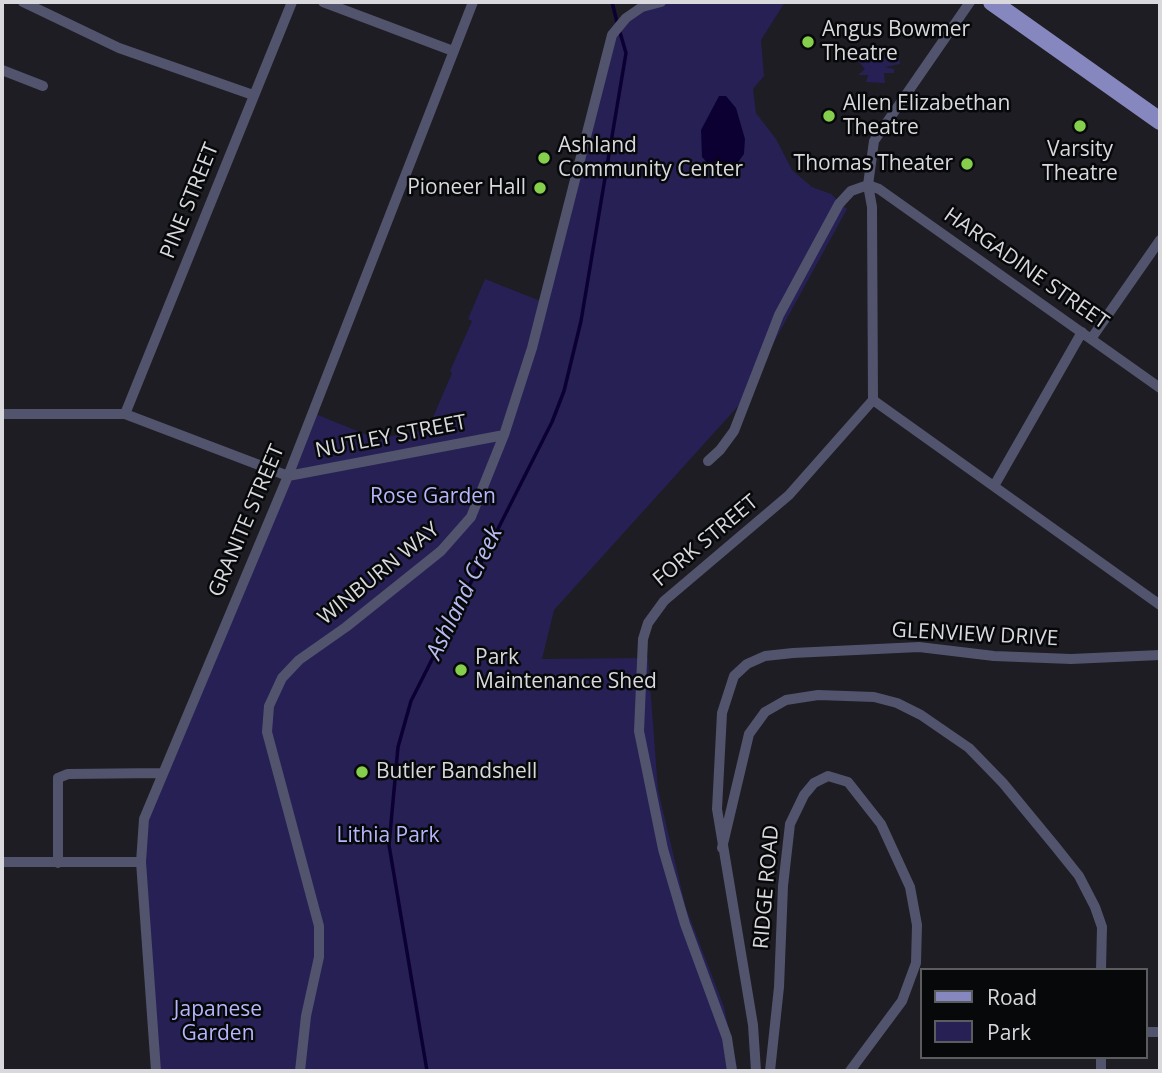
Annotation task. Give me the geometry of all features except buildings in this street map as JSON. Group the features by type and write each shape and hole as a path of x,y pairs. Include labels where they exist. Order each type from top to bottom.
{"main road":[{"path":"992,2 1160,121"}],"street":[{"path":"23,2 119,48 253,95"},
{"name":"PINE STREET","path":"125,414 292,2"},
{"path":"323,2 453,51"},
{"name":"GRANITE STREET","path":"156,1071 141,832 161,773 288,476 473,2"},
{"name":"WINBURN WAY","path":"300,1071 306,1016 319,957 319,926 267,732 269,706 282,678 299,660 381,599 465,527 504,435 535,337 612,35 634,12 661,2"},
{"path":"970,2 874,141 868,185 872,207 873,400 1160,605"},
{"path":"2,71 43,86"},
{"path":"708,461 734,431 779,315 839,204 851,191 868,185"},
{"name":"HARGADINE STREET","path":"868,185 1160,388"},
{"path":"995,486 1087,336 1160,240"},
{"name":"FORK STREET","path":"732,1071 727,1038 685,924 663,849 639,731 643,639 648,623 664,601 789,495 873,400"},
{"path":"2,414 125,414 288,476"},
{"name":"NUTLEY STREET","path":"288,476 504,435"},
{"name":"GLENVIEW DRIVE","path":"756,1071 753,1025 717,810 722,713 734,676 747,664 765,656 919,647 994,656 1070,659 1160,655"},
{"path":"722,849 749,734 765,712 786,700 818,695 874,698 897,703 921,715 969,748 1003,783 1079,876 1095,907 1101,927 1101,968"},
{"path":"58,863 58,778 68,774 161,773"},
{"name":"RIDGE ROAD","path":"770,1071 777,1015 783,886 790,824 804,795 814,783 828,776 848,782 881,824 909,887 917,925 916,963 902,1001 875,1041 850,1071"},
{"path":"2,862 141,862"}],"green space":[{"name":"Lithia Park","path":"661,2 785,2 761,40 764,76 753,89 756,113 776,139 792,170 812,187 831,194 847,209 740,404 554,610 542,659 648,658 658,790 686,908 724,1007 738,1071 156,1071 141,832 313,413 377,439 428,429 472,321 468,319 485,279 543,302 608,50 622,22"},
{"path":"899,57 900,64 885,67 894,69 894,73 884,73 885,83 866,82 868,75 858,75 865,69 858,61"}],"shaded area":[{"path":"719,96 726,96 736,108 745,139 744,154 733,169 711,167 702,157 701,130"}],"waterway":[{"name":"Ashland Creek","path":"612,2 617,22"},
{"name":"Ashland Creek","path":"427,1071 389,845 398,747 411,701 552,422 564,391 581,321 626,53 619,29"}],"place":[{"name":"Angus Bowmer Theatre","path":"808,42"},
{"name":"Allen Elizabethan Theatre","path":"829,116"},
{"name":"Varsity Theatre","path":"1080,126"},
{"name":"Ashland Community Center","path":"544,158"},
{"name":"Thomas Theater","path":"967,164"},
{"name":"Pioneer Hall","path":"540,188"},
{"name":"Park Maintenance Shed","path":"461,670"},
{"name":"Butler Bandshell","path":"362,772"}],"park label":[{"name":"Rose Garden","path":"433,497"},
{"name":"Japanese Garden","path":"218,1022"}]}
